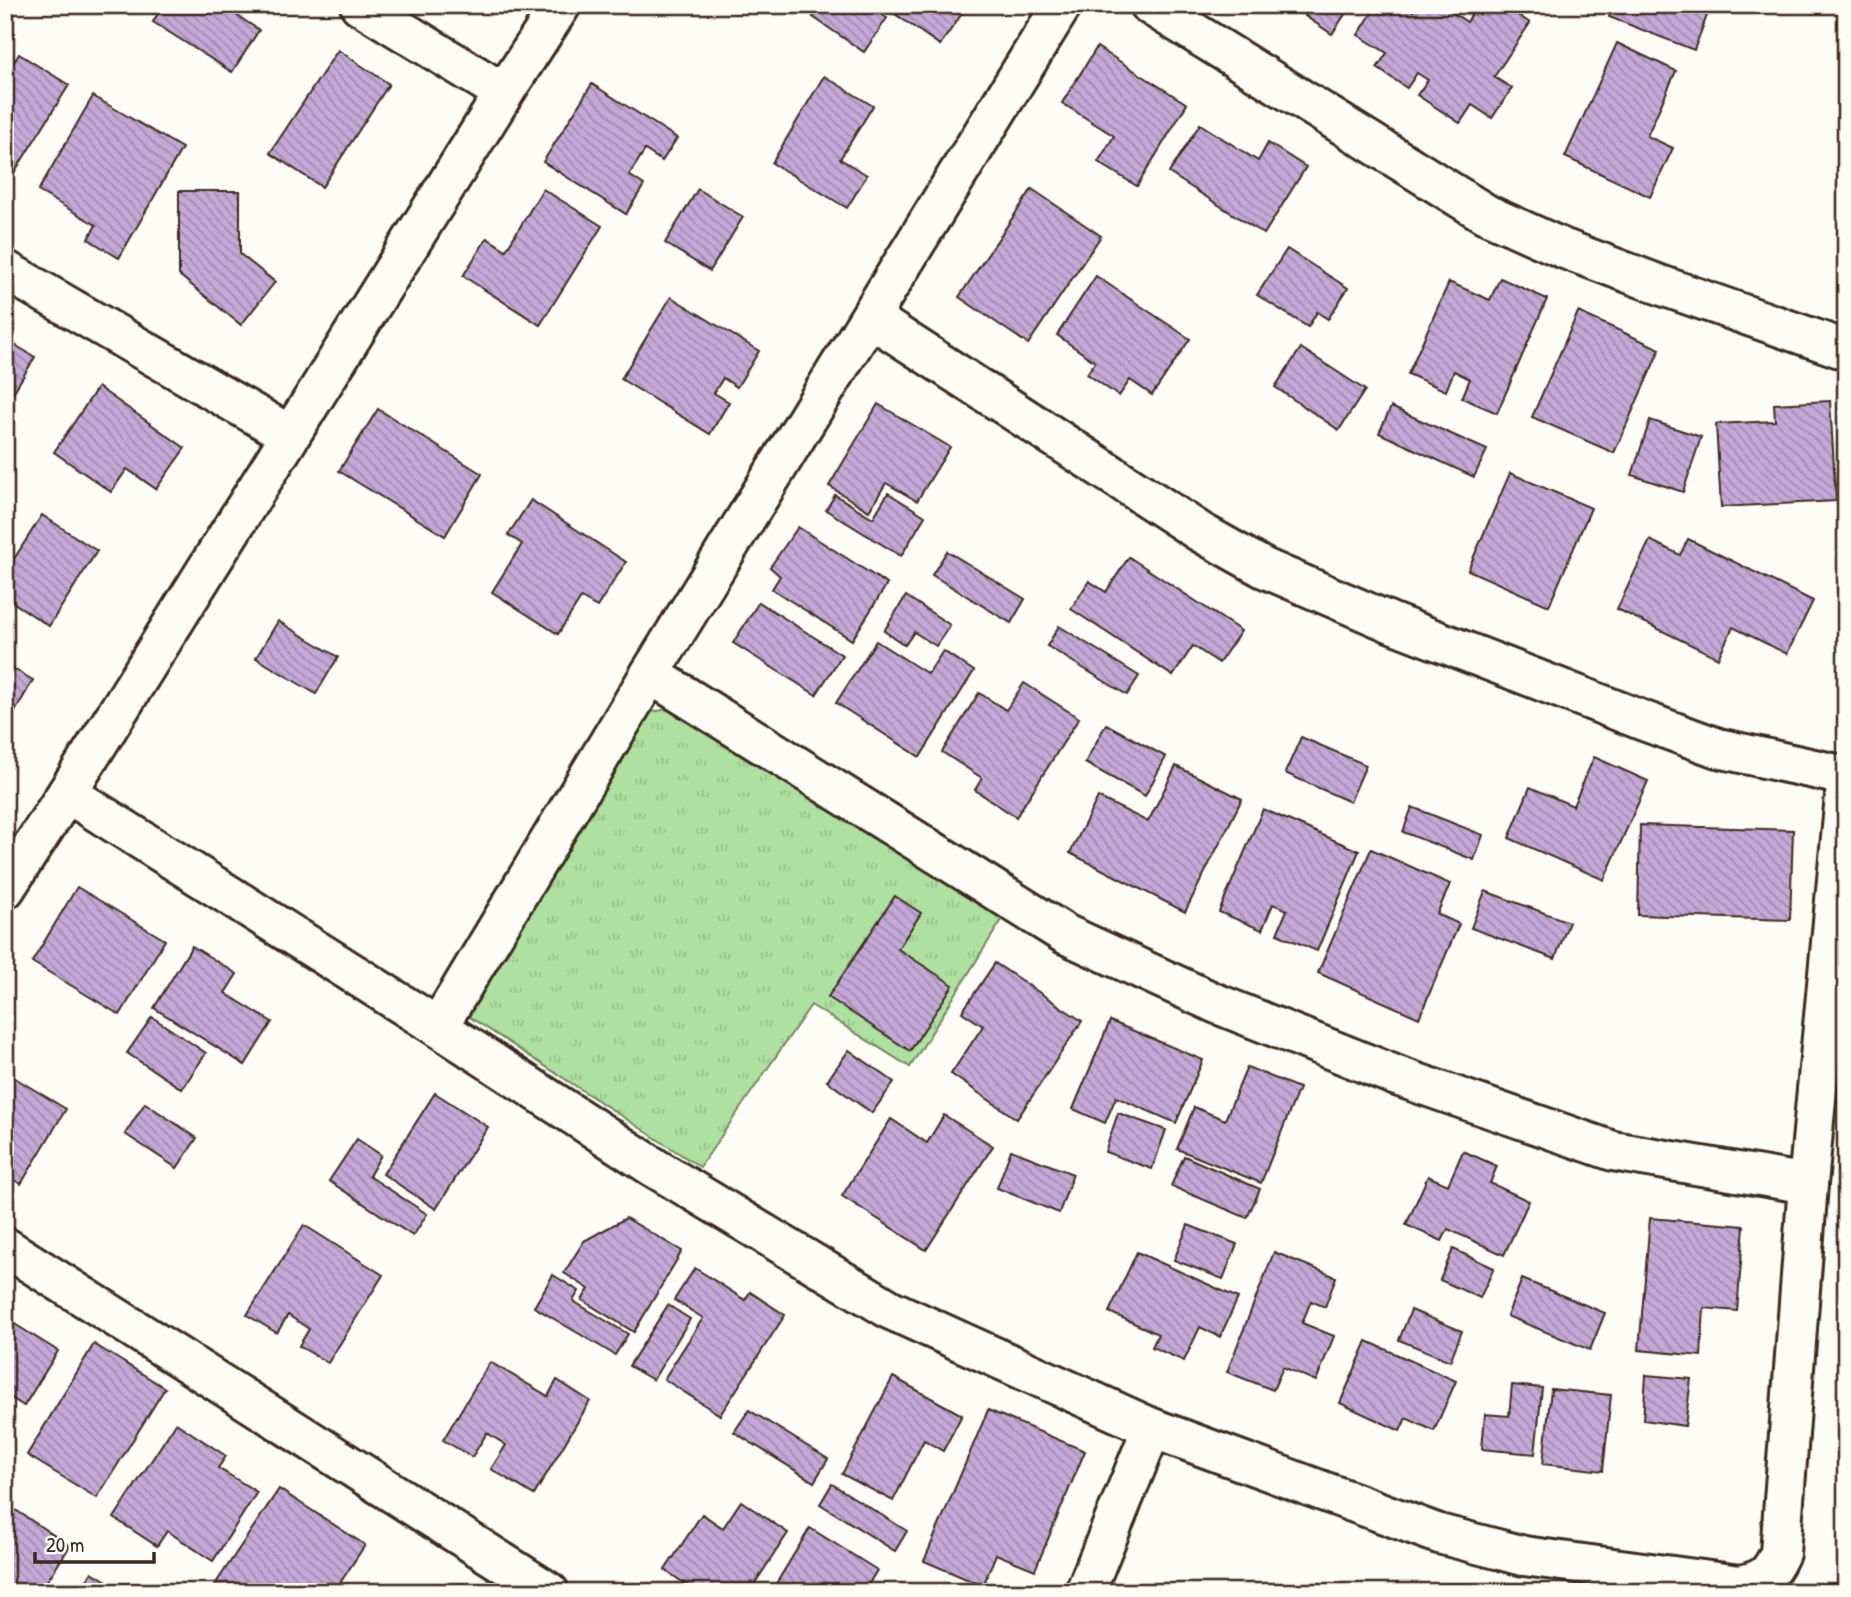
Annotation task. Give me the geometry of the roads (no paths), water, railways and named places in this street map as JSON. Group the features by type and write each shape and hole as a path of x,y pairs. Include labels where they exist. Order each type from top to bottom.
{"street":[{"path":"360,5 504,93"},
{"path":"5,889 561,5"},
{"path":"439,1027 650,674 1062,5"},
{"path":"1150,5 1486,214 1562,248 1846,351"},
{"path":"5,270 290,435"},
{"path":"871,318 1200,532 1264,568 1392,623 1706,744 1846,776"},
{"path":"650,674 1065,934 1215,1003 1397,1076 1614,1151 1808,1184"},
{"path":"67,793 439,1027 655,1168 891,1310 1152,1428 1439,1534 1538,1558 1740,1585 1755,1582 1771,1571 1780,1553 1808,1184 1846,785"},
{"path":"5,1247 550,1592"},
{"path":"1085,1592 1152,1428"}]}
